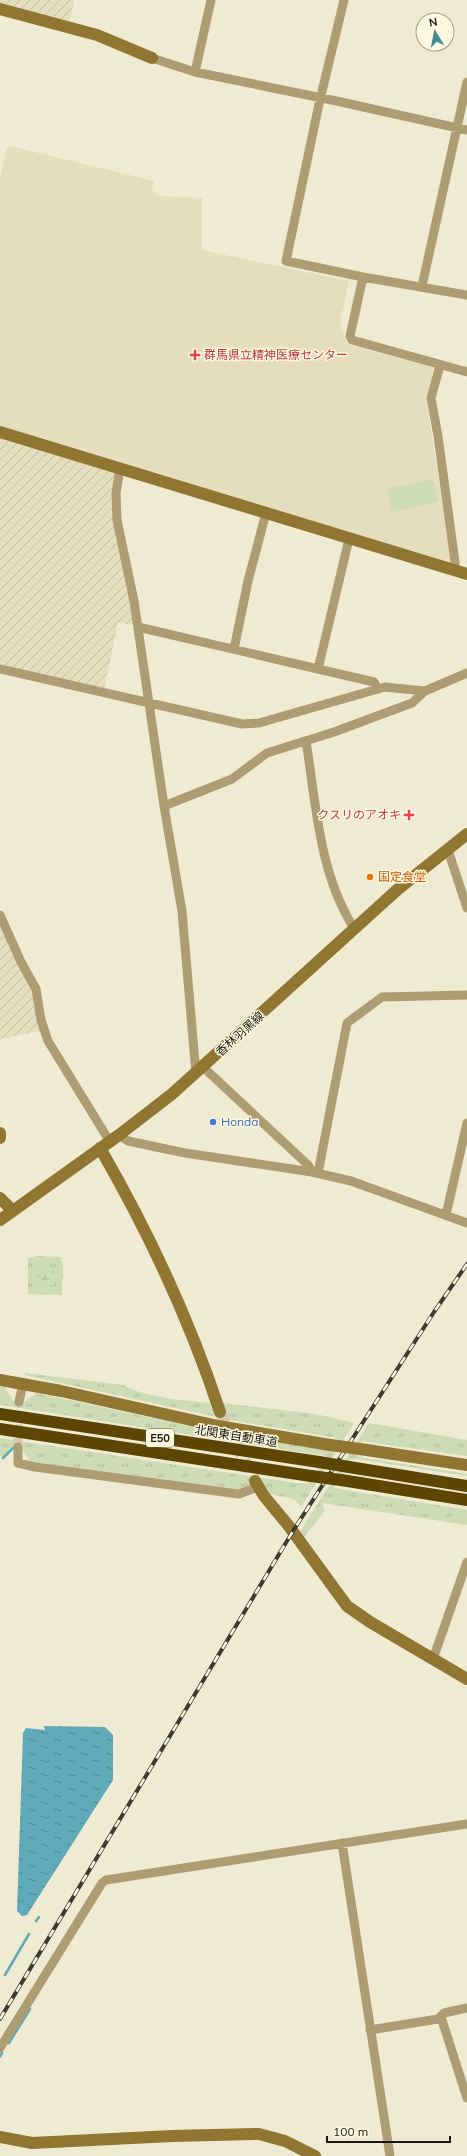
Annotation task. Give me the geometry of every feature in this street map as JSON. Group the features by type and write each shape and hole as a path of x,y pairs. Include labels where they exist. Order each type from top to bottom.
{"highway":[{"name":"北関東自動車道","path":"0,1414 467,1486"},
{"name":"E50","path":"0,1429 467,1500"}],"street":[{"path":"194,72 211,0"},
{"path":"344,0 286,261 363,277 467,295"},
{"path":"0,9 97,35 152,58 194,72 467,130"},
{"path":"422,286 467,82"},
{"path":"363,277 350,336 352,340 467,372"},
{"path":"442,365 438,369 431,398 455,562 454,571"},
{"path":"0,432 467,574"},
{"path":"120,468 116,493 116,520 138,627 164,806 182,912 200,1070 315,1172"},
{"path":"234,649 248,581 266,513"},
{"path":"318,669 349,539"},
{"path":"138,627 374,682 378,689"},
{"path":"0,669 229,722 248,724 385,687 425,691"},
{"path":"164,806 232,779 267,753 306,741 412,703 425,691 467,673"},
{"path":"306,741 320,833 335,892 342,910 354,928"},
{"name":"香林羽黒線","path":"0,1220 110,1142 200,1070 354,928 397,890 467,834"},
{"path":"448,850 467,908"},
{"path":"0,915 21,962 36,989 41,1020 48,1041 110,1142 143,1224 203,1364 220,1412"},
{"path":"315,1172 347,1023 382,997 467,995"},
{"path":"446,1215 467,1123"},
{"path":"0,1133 0,1138"},
{"path":"110,1142 128,1141 185,1153 315,1172 367,1185 467,1223"},
{"path":"0,1198 13,1211"},
{"path":"0,1380 23,1383 218,1426 467,1465"},
{"path":"19,1402 23,1383"},
{"path":"18,1447 18,1463 35,1467 238,1494 256,1484 347,1606 370,1622 467,1679"},
{"path":"433,1658 467,1562"},
{"path":"0,2048 102,1883 106,1880 467,1824"},
{"path":"342,1844 390,2156"},
{"path":"370,2030 438,2019 444,2013 467,2008"},
{"path":"440,2017 467,2098"},
{"path":"0,2137 32,2143 172,2136 259,2134 285,2141 315,2156"}],"shaded area":[{"path":"0,0 74,0 70,20 67,22 0,5"},
{"name":"群馬県立精神医療センター","path":"10,146 154,181 152,190 159,196 202,198 202,250 349,281 340,323 347,344 432,367 433,371 426,396 451,561 448,564 158,473 0,426 0,178 7,148"},
{"path":"0,436 117,471 114,492 136,626 118,622 104,690 0,665"},
{"path":"0,925 32,991 41,1031 0,1039"}],"green space":[{"path":"433,479 438,502 392,512 387,489"},
{"path":"38,1256 61,1257 63,1268 62,1295 28,1294 28,1258"},
{"path":"47,1267 52,1268 58,1282 56,1284 48,1285 39,1279 40,1272"},
{"path":"25,1373 123,1385 154,1396 210,1403 214,1413 221,1403 316,1414 354,1423 301,1507 294,1499 269,1494 260,1481 249,1482 250,1486 239,1489 31,1462 23,1451 23,1448 12,1447 3,1457 0,1456 0,1438 296,1483 309,1483 326,1456 0,1405 0,1387 5,1387 13,1401 23,1403 36,1393 217,1432 330,1449 337,1438 230,1420 24,1375"},
{"path":"369,1423 467,1440 467,1456 362,1441 355,1453 359,1457 467,1474 467,1476 351,1459 334,1488 467,1510 467,1525 322,1503 325,1511 303,1538 299,1533"}],"water":[{"path":"44,1726 105,1727 113,1735 113,1780 27,1915 22,1916 17,1911 23,1733 26,1728 45,1730"}],"waterway":[{"path":"3,1458 13,1448"},
{"path":"36,1921 39,1917"},
{"path":"5,1975 29,1934"},
{"path":"9,2043 30,2009"},
{"path":"0,2057 2,2053"}],"tunnel":[{"path":"18,1447 19,1402"},
{"path":"220,1412 255,1481"}],"railway":[{"path":"0,2019 293,1531 434,1312 467,1264"}],"place":[{"name":"群馬県立精神医療センター","path":"195,355"},
{"name":"クスリのアオキ","path":"409,815"},
{"name":"国定食堂","path":"370,877"},
{"name":"Honda","path":"213,1122"}]}
